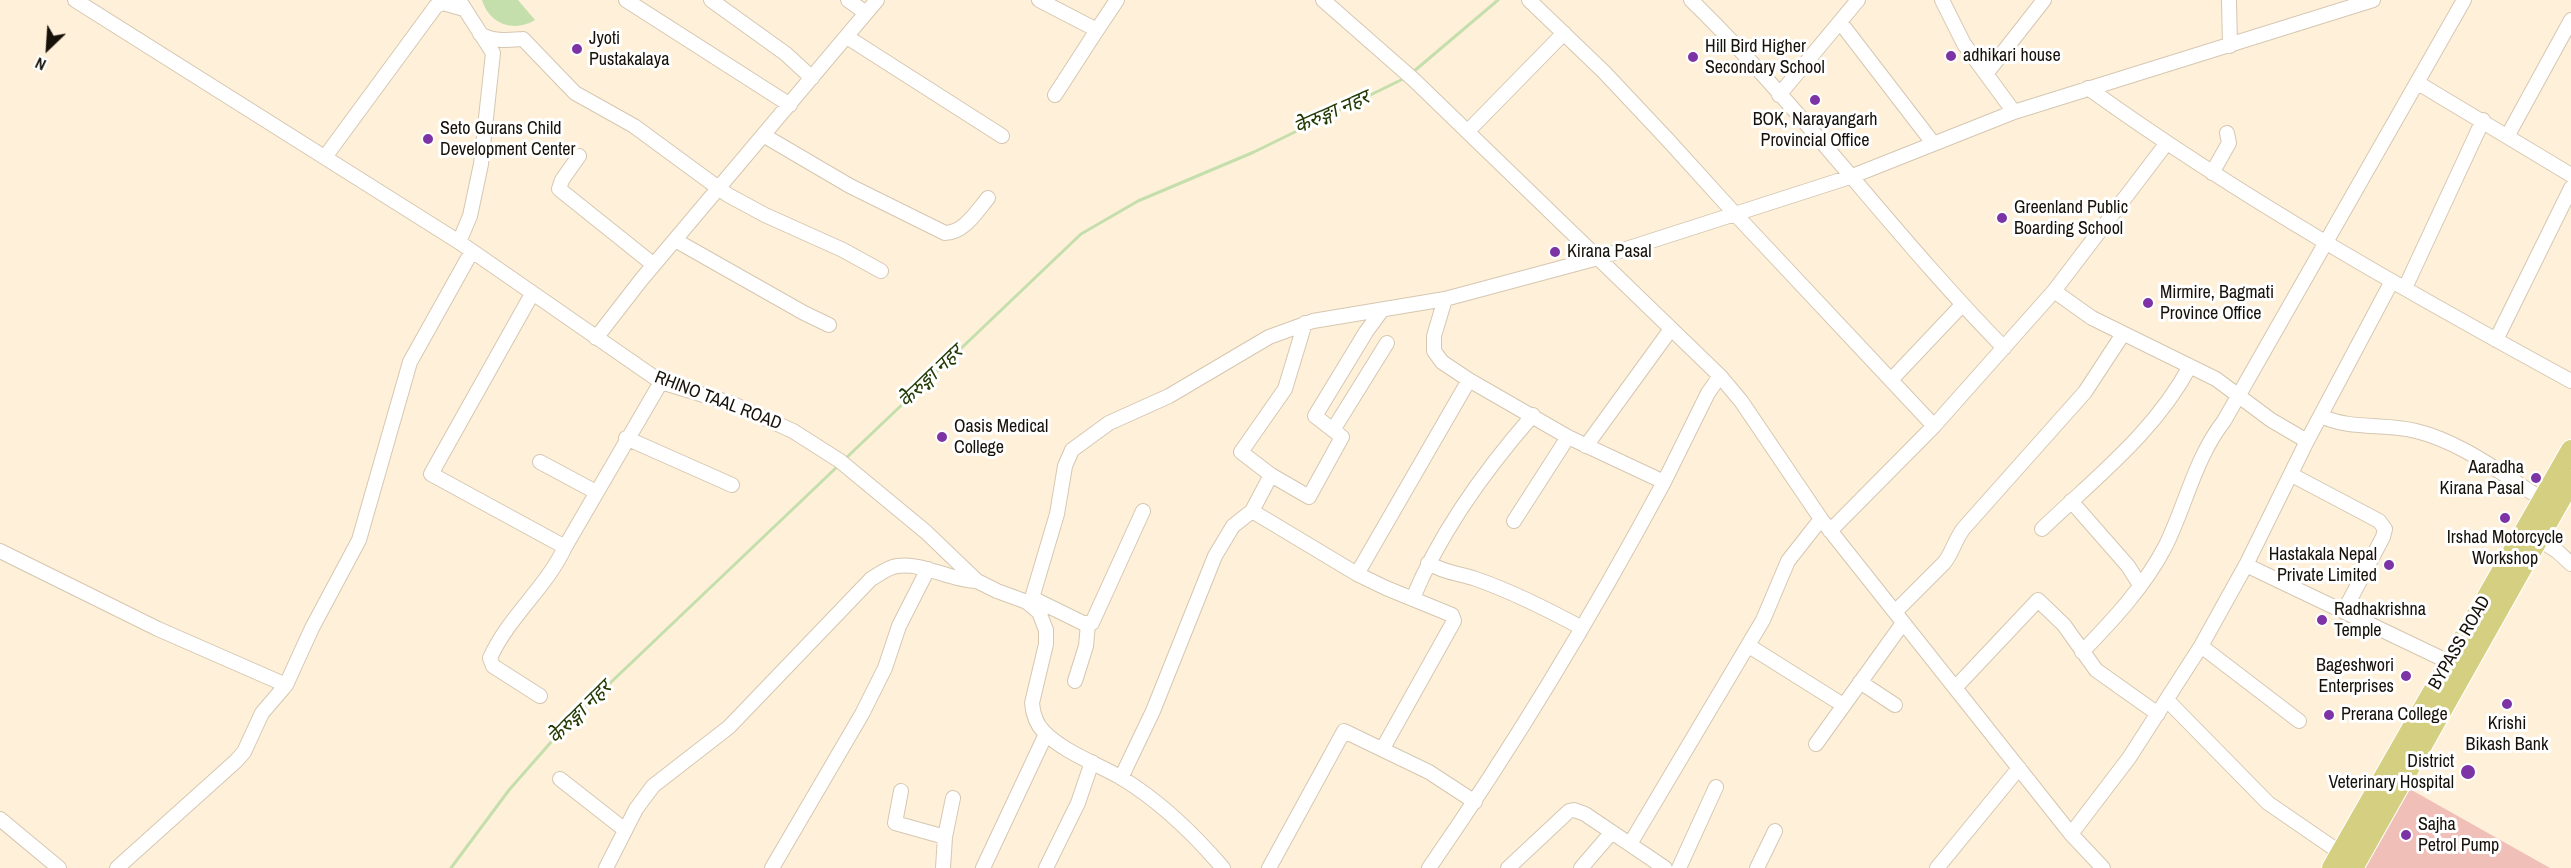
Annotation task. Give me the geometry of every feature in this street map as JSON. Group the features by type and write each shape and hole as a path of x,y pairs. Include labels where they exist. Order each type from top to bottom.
{"highway":[{"name":"BYPASS ROAD","path":"2346,863 2449,662 2570,454"},
{"name":"BYPASS ROAD","path":"2346,863 2571,481"}],"street":[{"name":"RHINO TAAL ROAD","path":"75,0 459,242 661,382 761,415 794,431 840,461 927,532 977,581 997,591 1030,600 1088,624"},
{"path":"626,0 790,105"},
{"path":"711,0 786,54 812,78"},
{"path":"848,0 866,13"},
{"path":"596,338 654,265 877,0"},
{"path":"1039,0 1097,30"},
{"path":"1055,96 1117,0"},
{"path":"1323,0 1409,75 1720,376 1741,401 1830,531 2071,834 2103,868"},
{"path":"1529,0 1668,140 1934,426"},
{"path":"1691,0 1779,95 1962,305 2004,348"},
{"path":"1779,95 1858,0"},
{"path":"1942,0 1964,44 2014,112"},
{"path":"1986,74 2044,0"},
{"path":"2229,0 2230,46"},
{"path":"1223,868 1185,826 1154,800 1046,734 1035,720 1032,703 1046,644 1046,630 1039,612 1030,600 1057,514 1065,466 1072,450 1079,443 1109,423 1168,396 1269,337 1305,323 1445,299 1598,258 1850,177 2014,112 2230,46 2340,10 2356,2 2373,0"},
{"path":"2082,652 2116,618 2165,547 2209,440 2224,421 2464,0"},
{"path":"325,157 436,6 443,3 462,4 493,53 481,164 470,216 459,242"},
{"path":"2508,135 2571,20"},
{"path":"1839,22 1933,143"},
{"path":"1468,131 1564,33"},
{"path":"480,34 487,38 503,40 523,39 575,93 634,126 720,188 765,215 843,250 881,271"},
{"path":"847,37 1002,136"},
{"path":"493,53 515,39"},
{"path":"2418,83 2508,135 2571,175"},
{"path":"2088,88 2166,144 2212,173 2392,281 2571,381"},
{"path":"2405,288 2483,120"},
{"path":"2212,173 2229,142 2227,133"},
{"path":"763,135 850,186 945,233 960,230 988,198"},
{"path":"1830,531 1934,426 2054,291 2166,144"},
{"path":"579,156 562,180 559,189 654,265"},
{"path":"2496,340 2571,188"},
{"path":"675,240 804,314 829,325"},
{"path":"117,868 236,761 244,752 262,713 286,685 312,628 359,540 410,362 472,251"},
{"path":"2071,834 2129,758 2200,646 2246,565 2307,441 2392,281"},
{"path":"2054,291 2092,318 2216,379 2271,420 2307,441"},
{"path":"532,294 430,474 565,547"},
{"path":"1445,299 1434,336 1434,351 1442,362 1568,437 1664,482"},
{"path":"1891,380 1962,305"},
{"path":"1305,323 1285,389 1241,452 1271,475 1309,497 1342,437 1315,416 1382,310"},
{"path":"1586,446 1671,329"},
{"path":"1816,744 1860,682 1899,618 1951,554 1958,536 2085,392 2123,334"},
{"path":"1333,430 1387,342"},
{"path":"2042,529 2113,463 2159,416 2177,391 2190,366"},
{"path":"1429,868 1475,802 1582,628 1628,550 1708,393 1720,376"},
{"path":"1357,574 1469,380"},
{"path":"540,696 493,666 490,658 517,613 551,573 626,438 661,382"},
{"path":"1413,598 1428,563 1451,521 1533,415"},
{"path":"2321,416 2342,424 2403,428 2420,432 2468,453 2542,499"},
{"path":"1514,521 1568,437"},
{"path":"626,438 732,485"},
{"path":"540,462 596,492"},
{"path":"1121,778 1153,711 1215,556 1233,526 1252,511 1271,475"},
{"path":"2292,475 2379,521 2385,528 2383,537 2344,611"},
{"path":"2071,501 2128,566 2140,585"},
{"path":"1075,681 1089,634 1088,624 1094,620 1143,511"},
{"path":"1252,511 1357,574 1452,615 1454,621 1383,748"},
{"path":"1630,844 1749,646 1763,620 1788,561 1821,519"},
{"path":"2538,539 2557,551 2571,564"},
{"path":"0,551 158,629 286,685"},
{"path":"1428,563 1444,572 1474,578 1533,601 1582,628"},
{"path":"2246,565 2449,662"},
{"path":"606,868 636,808 652,786 729,727 871,579 896,566 928,569 966,581 977,581"},
{"path":"772,868 867,705 885,668 899,626 928,569"},
{"path":"1955,688 2038,600 2064,625 2096,670 2158,714"},
{"path":"1749,646 1843,705"},
{"path":"2200,646 2299,721"},
{"path":"1860,682 1895,705"},
{"path":"2167,700 2268,803 2346,863"},
{"path":"1269,868 1344,731 1429,772 1475,802"},
{"path":"982,868 1046,734"},
{"path":"1046,868 1078,802 1092,762"},
{"path":"1937,868 2019,768"},
{"path":"560,779 625,830"},
{"path":"1679,868 1716,787"},
{"path":"901,791 895,823 945,837"},
{"path":"943,868 945,837 953,798"},
{"path":"1508,868 1569,811 1574,810 1585,814 1665,868"},
{"path":"0,819 59,868"},
{"path":"1758,868 1775,831"},
{"path":"1581,868 1612,832"}],"shaded area":[{"path":"482,0 518,0 535,20 519,26 503,24 490,15"},
{"path":"2408,788 2550,868 2359,868"}],"waterway":[{"name":"केेरुङ्गा नहर","path":"1413,72 1498,0"},
{"name":"केेरुङ्गा नहर","path":"845,459 1081,234 1138,201 1254,152 1405,78"},
{"name":"केेरुङ्गा नहर","path":"451,868 509,790 566,725 838,466"}],"place":[{"name":"Jyoti Pustakalaya","path":"577,49"},
{"name":"adhikari house","path":"1951,56"},
{"name":"Hill Bird Higher Secondary School","path":"1693,57"},
{"name":"BOK, Narayangarh Provincial Office","path":"1815,100"},
{"name":"Seto Gurans Child Development Center","path":"428,139"},
{"name":"Greenland Public Boarding School","path":"2002,218"},
{"name":"Kirana Pasal","path":"1555,252"},
{"name":"Mirmire, Bagmati Province Office","path":"2148,303"},
{"name":"Oasis Medical College","path":"942,437"},
{"name":"Aaradha Kirana Pasal","path":"2536,478"},
{"name":"Irshad Motorcycle Workshop","path":"2505,518"},
{"name":"Hastakala Nepal Private Limited","path":"2389,565"},
{"name":"Radhakrishna Temple","path":"2322,620"},
{"name":"Bageshwori Enterprises","path":"2406,676"},
{"name":"Krishi Bikash Bank","path":"2507,704"},
{"name":"Prerana College","path":"2329,715"},
{"name":"District Veterinary Hospital","path":"2468,772"},
{"name":"Sajha Petrol Pump","path":"2406,835"}]}
